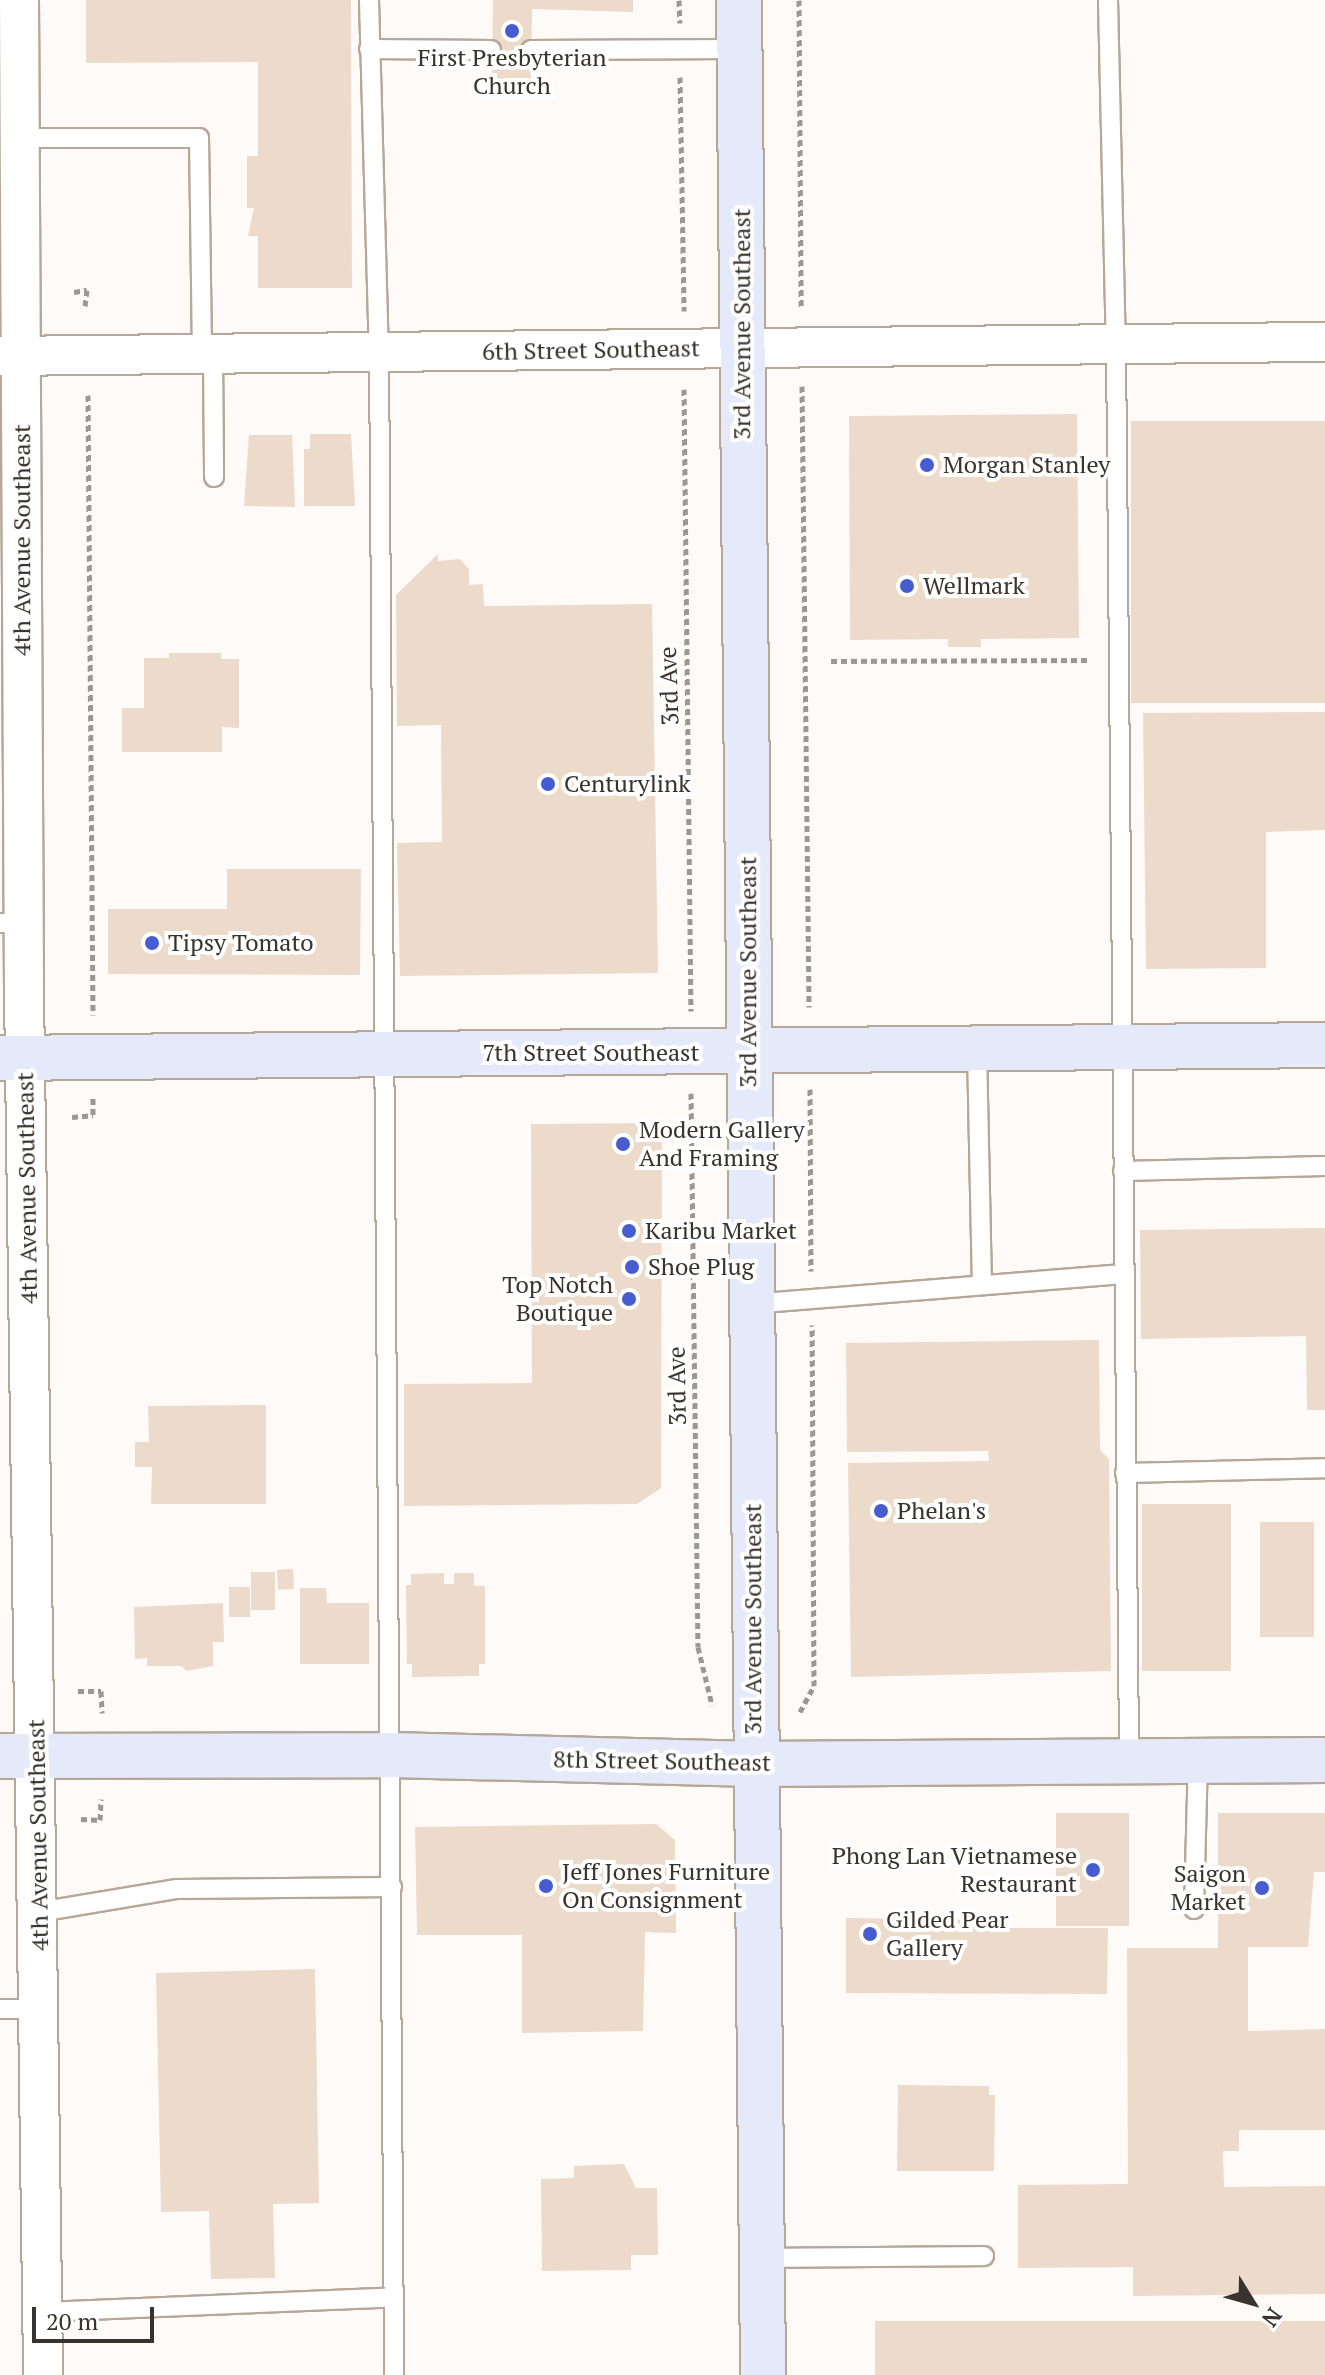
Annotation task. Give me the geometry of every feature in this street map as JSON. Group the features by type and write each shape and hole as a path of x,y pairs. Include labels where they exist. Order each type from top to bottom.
{"main road":[{"name":"3rd Avenue Southeast","path":"739,0 763,2375"},
{"name":"7th Street Southeast","path":"12,1058 1325,1045"},
{"name":"8th Street Southeast","path":"19,1756 391,1755 755,1764 1325,1760"}],"street":[{"name":"4th Avenue Southeast","path":"19,0 19,138 11,356 12,1058 19,1756 39,1912 43,2375"},
{"name":"6th Street Southeast","path":"11,356 1325,342"}],"lane":[{"path":"369,0 379,353 381,1055 391,1755 394,2375"},
{"path":"1108,0 1116,345 1129,1761"},
{"path":"369,49 491,50"},
{"path":"531,50 739,49"},
{"path":"19,138 199,138 214,477"},
{"path":"977,1049 982,1285"},
{"path":"1123,1171 1325,1166"},
{"path":"750,1304 1124,1274"},
{"path":"1125,1473 1325,1468"},
{"path":"1194,1909 1198,1760"},
{"path":"39,1912 177,1889 392,1887"},
{"path":"0,2009 40,2009"},
{"path":"761,2258 984,2256"},
{"path":"42,2312 394,2297"}],"path":[{"path":"679,0 684,274"},
{"path":"799,0 801,294"},
{"path":"74,292 87,290 85,307"},
{"path":"88,395 93,1015"},
{"name":"3rd Ave","path":"683,403 690,968"},
{"path":"803,425 809,989"},
{"path":"831,661 1117,660"},
{"path":"72,1117 93,1115 93,1097"},
{"name":"3rd Ave","path":"691,1097 702,1674"},
{"path":"810,1127 811,1695"},
{"path":"78,1691 101,1691 102,1713"},
{"path":"81,1819 100,1820 101,1798"}],"building":[{"path":"86,0 351,0 352,288 258,288 258,236 248,236 254,208 247,208 247,156 258,156 258,62 86,63"},
{"name":"First Presbyterian Church","path":"493,0 633,0 633,12 532,9 531,81 492,82"},
{"path":"1077,414 1079,638 981,639 981,647 948,647 948,639 850,640 849,416"},
{"path":"1131,421 1325,421 1325,703 1131,703"},
{"path":"310,434 351,434 355,506 304,506 304,449 310,449"},
{"path":"249,435 292,435 295,507 244,506"},
{"name":"Centurylink","path":"438,554 438,561 460,559 469,569 469,585 483,584 484,606 652,604 658,973 400,976 397,843 442,842 441,725 397,726 396,595"},
{"path":"169,653 221,653 221,659 239,659 239,728 222,727 222,752 122,752 122,708 144,708 144,658 169,658"},
{"path":"1325,712 1325,830 1266,832 1266,968 1146,969 1143,713"},
{"path":"227,869 361,869 360,975 108,974 108,909 227,909"},
{"path":"662,1123 661,1488 637,1504 404,1506 404,1384 532,1383 531,1124"},
{"path":"1325,1228 1325,1410 1307,1410 1306,1336 1141,1339 1140,1230"},
{"path":"1099,1340 1100,1450 1109,1459 1111,1671 851,1677 848,1463 989,1461 988,1451 847,1452 846,1343"},
{"path":"266,1405 266,1504 151,1504 152,1467 135,1467 135,1442 149,1442 148,1406"},
{"path":"1142,1504 1231,1504 1231,1671 1142,1671"},
{"path":"1260,1522 1314,1522 1314,1637 1260,1637"},
{"path":"293,1569 294,1589 278,1590 277,1570"},
{"path":"251,1572 275,1572 275,1610 251,1610"},
{"path":"444,1573 444,1584 454,1584 454,1573 474,1573 474,1586 485,1586 485,1664 479,1664 479,1676 412,1677 412,1664 407,1664 406,1585 411,1585 411,1574"},
{"path":"229,1587 250,1587 250,1617 229,1617"},
{"path":"300,1588 326,1588 327,1603 369,1603 369,1664 300,1664"},
{"path":"223,1603 224,1642 213,1642 213,1666 187,1671 181,1666 147,1666 147,1658 135,1659 134,1607"},
{"name":"Phong Lan Vietnamese Restaurant","path":"1056,1813 1129,1813 1129,1926 1056,1926"},
{"path":"1218,1813 1325,1813 1325,1872 1314,1872 1308,1947 1248,1947 1248,2031 1325,2029 1325,2130 1239,2130 1239,2151 1223,2151 1224,2187 1325,2186 1325,2294 1133,2296 1133,2267 1018,2268 1018,2185 1128,2184 1127,1948 1218,1948"},
{"name":"Jeff Jones Furniture On Consignment","path":"656,1824 675,1840 676,1933 645,1932 643,2031 522,2033 522,1935 417,1935 415,1827"},
{"path":"846,1918 989,1920 989,1928 1108,1928 1107,1994 846,1993"},
{"path":"315,1969 319,2203 273,2204 275,2278 211,2279 209,2211 161,2212 156,1973"},
{"path":"898,2085 989,2086 989,2095 995,2095 994,2171 897,2171"},
{"path":"624,2164 636,2188 657,2188 658,2255 631,2255 631,2270 542,2271 541,2179 574,2178 574,2166"},
{"path":"875,2321 1325,2321 1325,2375 875,2375"}],"place":[{"name":"First Presbyterian Church","path":"512,31"},
{"name":"Morgan Stanley","path":"927,465"},
{"name":"Wellmark","path":"907,586"},
{"name":"Centurylink","path":"548,784"},
{"name":"Tipsy Tomato","path":"152,943"},
{"name":"Modern Gallery And Framing","path":"623,1144"},
{"name":"Karibu Market","path":"629,1231"},
{"name":"Shoe Plug","path":"632,1267"},
{"name":"Top Notch Boutique","path":"629,1299"},
{"name":"Phelan's","path":"881,1511"},
{"name":"Phong Lan Vietnamese Restaurant","path":"1093,1870"},
{"name":"Jeff Jones Furniture On Consignment","path":"546,1886"},
{"name":"Saigon Market","path":"1262,1888"},
{"name":"Gilded Pear Gallery","path":"870,1934"}]}
